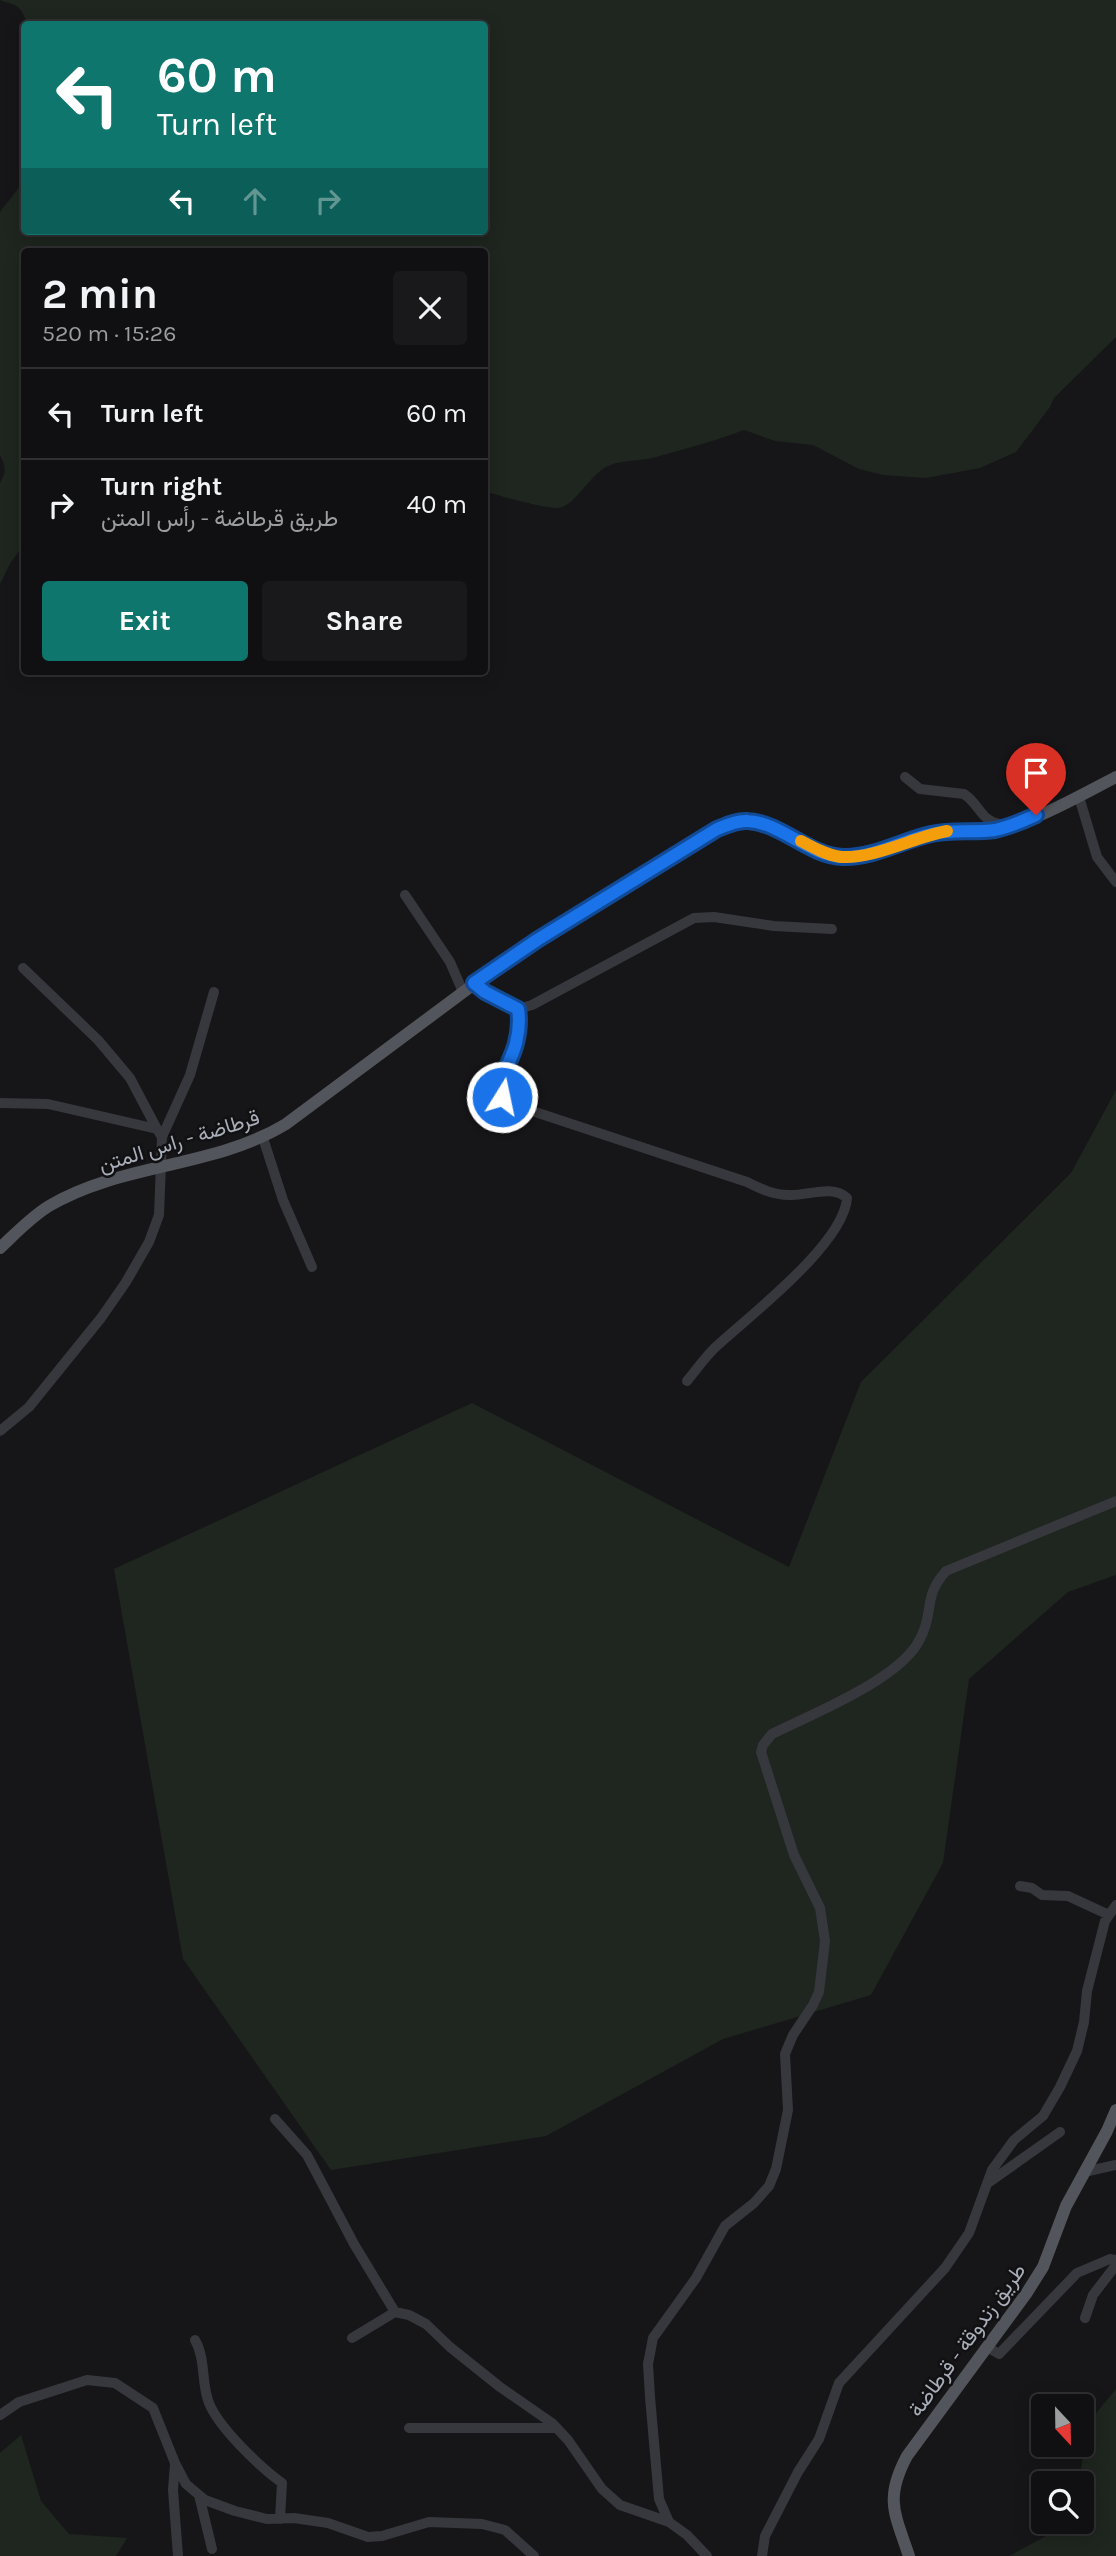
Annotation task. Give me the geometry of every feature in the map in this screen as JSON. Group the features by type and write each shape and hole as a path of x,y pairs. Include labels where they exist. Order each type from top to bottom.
{"main road":[{"name":"قرطاضة - راس المتن","path":"0,1248 47,1207 76,1193 264,1138 501,964 717,829 750,821 827,854 843,857 867,854 930,834 995,830 1079,797 1116,777"},
{"name":"طريق زندوقة - قرطاضة","path":"909,2556 893,2508 892,2492 896,2475 906,2456 988,2347 1043,2267 1066,2206 1116,2110"}],"street":[{"path":"905,777 920,789 964,794 970,798 980,814 990,821 1002,825 1014,824"},
{"path":"1079,797 1097,857 1116,882"},
{"path":"405,895 450,962 463,992"},
{"path":"474,983 485,992 518,1009 532,1005 694,918 714,917 774,926 832,929"},
{"path":"23,968 98,1040 130,1079 160,1133"},
{"path":"0,1431 29,1408 127,1282 149,1242 159,1215 160,1133 190,1075 214,992"},
{"path":"518,1009 520,1025 516,1046 500,1088 502,1097 514,1105 747,1182 767,1192 788,1196 830,1191 842,1193 847,1198 847,1208 821,1247 778,1293 718,1345 687,1381"},
{"path":"0,1104 48,1104 160,1133"},
{"path":"264,1138 283,1200 312,1267"},
{"path":"669,2522 659,2499 650,2397 648,2364 653,2338 695,2278 725,2226 754,2203 769,2186 776,2169 788,2109 785,2054 793,2035 819,1992 825,1941 820,1908 794,1855 761,1752 763,1745 772,1734 887,1675 906,1660 920,1639 929,1616 929,1599 935,1583 946,1570 1116,1501"},
{"path":"1020,1886 1032,1888 1042,1895 1068,1896 1109,1915"},
{"path":"762,2556 765,2536 798,2472 820,2439 839,2383 945,2268 969,2233 992,2170 1014,2140 1043,2116 1060,2087 1077,2051 1089,1980 1105,1921 1116,1905"},
{"path":"275,2119 307,2155 354,2244 396,2312"},
{"path":"987,2183 1060,2132"},
{"path":"1084,2172 1116,2165"},
{"path":"988,2347 999,2354 1077,2273 1116,2259"},
{"path":"1084,2318 1093,2295 1116,2265"},
{"path":"352,2338 396,2312 410,2315 426,2324 500,2387 557,2428 602,2489 620,2505 669,2522 707,2556"},
{"path":"195,2340 200,2349 208,2402 217,2417 262,2469 282,2483 280,2519"},
{"path":"0,2415 19,2402 87,2380 115,2383 153,2408 186,2484 205,2500 267,2519 294,2518 328,2523 368,2537 382,2536 429,2522 482,2524 505,2530 534,2556"},
{"path":"409,2427 557,2428"},
{"path":"175,2463 173,2490 178,2556"},
{"path":"198,2495 212,2549"}],"shaded area":[{"path":"0,0 1116,0 1116,337 1054,398 1016,452 980,468 926,478 883,475 859,469 813,445 775,441 744,430 656,457 608,466 595,475 572,501 553,508 488,492 488,248 21,248 21,549 0,584 0,483 4,469 0,455 0,212 21,183 21,235 488,235 488,21 27,21 13,4"},
{"path":"1116,1090 1116,1575 1068,1592 969,1679 943,1863 871,1995 723,2039 546,2136 331,2170 183,1959 114,1569 472,1403 789,1567 861,1382 1071,1173"},
{"path":"1116,2389 1116,2556 1009,2556 1050,2534 1094,2534 1094,2471 1081,2471 1083,2457 1094,2457 1094,2416"},
{"path":"21,2435 41,2501 69,2534 127,2538 116,2556 0,2556 0,2453"}],"slow traffic":[{"path":"801,841 827,854 843,857 867,854 947,831"}],"route":[{"path":"502,1097 500,1088 516,1046 520,1025 518,1009 485,992 474,983 537,940 717,829 750,821 827,854 843,857 867,854 930,834 995,830 1036,815"}]}
